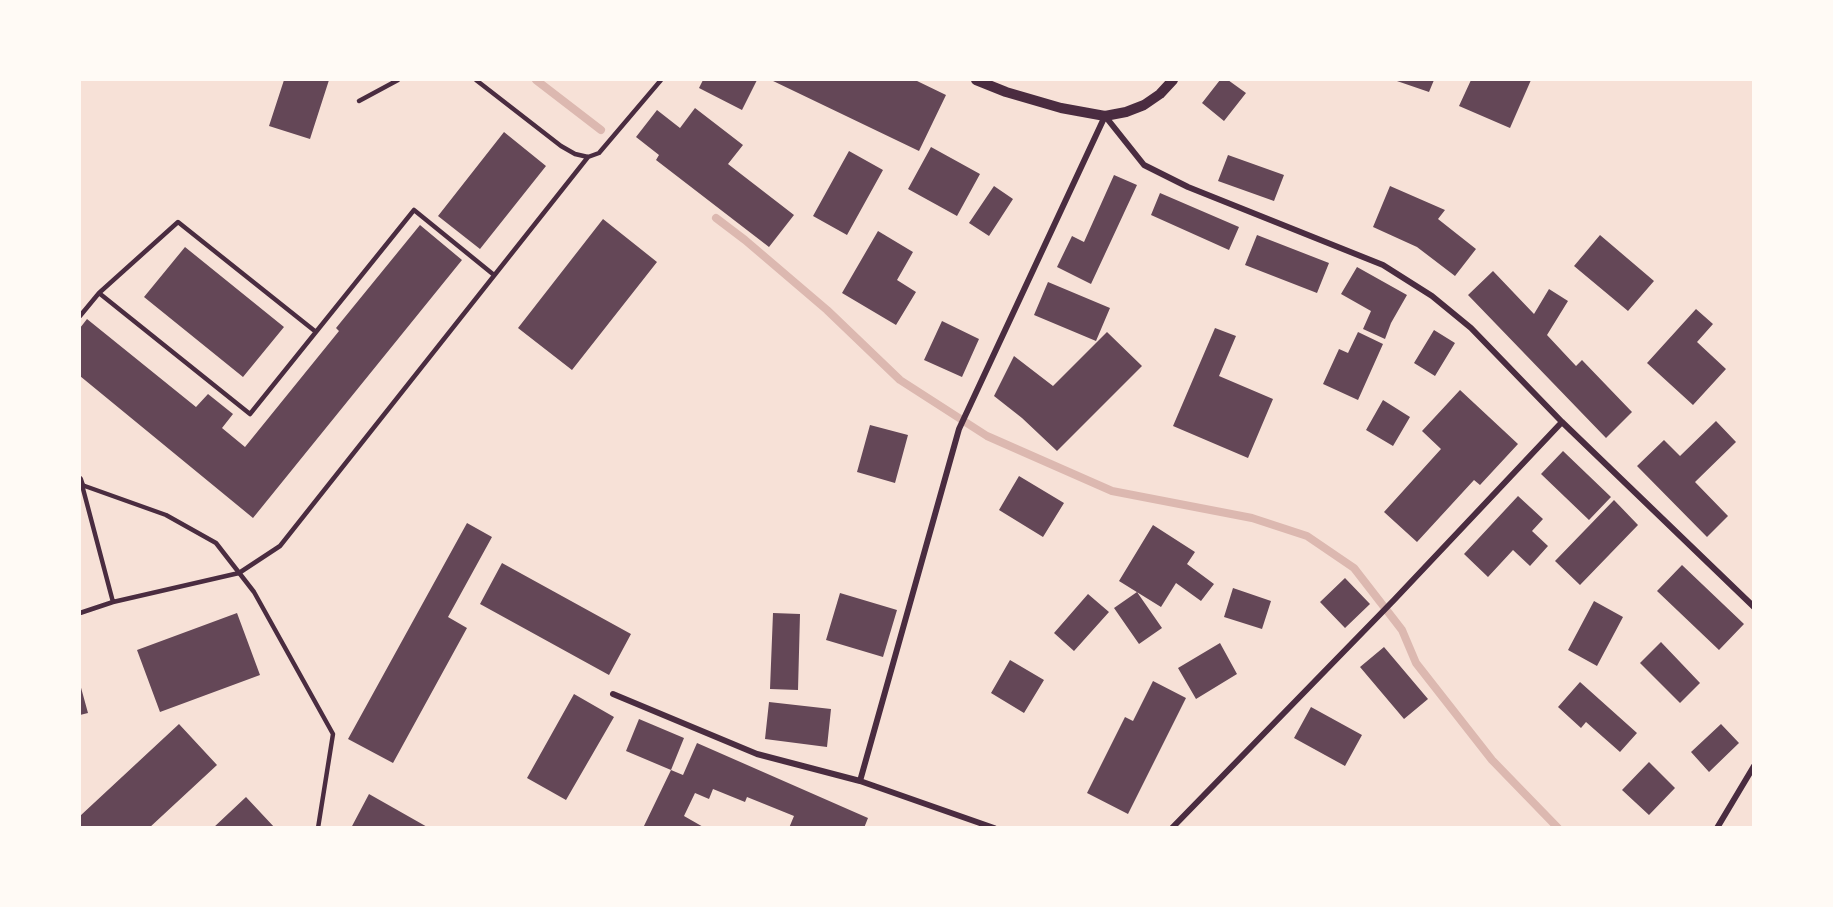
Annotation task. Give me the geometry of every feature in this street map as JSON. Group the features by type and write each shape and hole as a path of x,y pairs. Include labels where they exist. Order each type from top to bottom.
{"street":[{"path":"976,80 1006,92 1061,108 1105,116 1126,112 1144,105 1160,94 1173,80"},
{"path":"860,781 959,429 1105,116"},
{"path":"1105,116 1144,165 1188,187 1383,265 1432,296 1471,328 1562,422 1754,607"},
{"path":"1172,828 1394,600 1562,422"},
{"path":"613,694 757,754 860,781 994,828"},
{"path":"1718,828 1754,766"}],"lane":[{"path":"359,101 398,80"},
{"path":"476,80 561,146 588,158"},
{"path":"80,613 113,602 238,573 280,546 588,158 599,153 661,80"},
{"path":"99,293 250,414 414,210 494,275"},
{"path":"80,316 99,293 178,222 316,332"},
{"path":"81,482 166,515 216,543 254,592 333,734 318,828"},
{"path":"81,482 113,602"}],"building":[{"path":"284,80 329,80 310,139 269,126"},
{"path":"703,80 757,80 742,110 699,88"},
{"path":"771,80 915,80 946,95 919,151"},
{"path":"1220,80 1228,80 1246,93 1224,121 1202,103"},
{"path":"1394,80 1434,80 1429,92"},
{"path":"1471,80 1531,80 1510,128 1459,106"},
{"path":"695,108 743,145 728,164 794,215 769,247 656,160 659,155 636,137 657,110 680,128"},
{"path":"504,132 546,166 480,249 438,216"},
{"path":"931,147 980,174 957,216 908,189"},
{"path":"849,151 883,170 847,235 813,216"},
{"path":"1228,155 1284,175 1274,201 1218,181"},
{"path":"1114,175 1137,185 1091,284 1057,267 1072,236 1084,242"},
{"path":"994,186 1013,199 989,236 969,223"},
{"path":"1390,186 1445,210 1438,219 1476,249 1455,276 1417,247 1373,227"},
{"path":"1160,193 1239,227 1229,250 1151,215"},
{"path":"603,219 657,262 572,370 518,328"},
{"path":"420,225 462,260 253,518 80,376 80,328 87,319 196,407 208,394 233,414 222,428 245,447 339,331 336,328"},
{"path":"878,231 913,252 897,280 916,292 896,325 842,293"},
{"path":"1257,235 1329,263 1317,293 1245,265"},
{"path":"1600,235 1654,281 1628,311 1574,266"},
{"path":"185,247 284,327 243,377 144,297"},
{"path":"1357,267 1407,295 1385,339 1363,329 1371,311 1341,294"},
{"path":"1493,271 1534,314 1549,289 1568,301 1547,335 1576,366 1582,360 1632,412 1606,438 1468,295"},
{"path":"1048,282 1110,308 1096,341 1034,315"},
{"path":"1696,309 1713,324 1697,342 1726,369 1693,405 1647,363"},
{"path":"942,321 979,339 962,377 924,360"},
{"path":"1215,328 1236,336 1219,376 1273,399 1248,458 1173,426"},
{"path":"1434,330 1455,343 1435,376 1414,363"},
{"path":"1107,332 1142,366 1057,451 1022,418 994,396 1014,356 1053,386"},
{"path":"1358,332 1383,344 1358,400 1323,384 1339,349 1348,353"},
{"path":"1460,390 1518,444 1480,485 1474,480 1417,542 1384,512 1441,449 1422,431"},
{"path":"1383,400 1410,417 1393,446 1366,430"},
{"path":"1716,421 1736,442 1695,482 1728,516 1707,537 1637,466 1664,440 1680,456"},
{"path":"870,425 908,435 895,483 857,472"},
{"path":"1563,451 1611,497 1589,520 1541,474"},
{"path":"1019,476 1064,503 1043,537 999,510"},
{"path":"1518,496 1543,519 1532,531 1548,546 1530,566 1513,550 1488,577 1464,554"},
{"path":"1614,500 1638,525 1580,585 1555,561"},
{"path":"467,523 492,537 448,617 467,628 393,763 348,739"},
{"path":"1153,525 1195,552 1187,564 1214,584 1201,601 1176,583 1161,607 1119,581"},
{"path":"502,563 631,634 609,675 480,604"},
{"path":"1682,565 1744,624 1719,650 1657,591"},
{"path":"1345,578 1370,604 1345,628 1320,602"},
{"path":"1233,588 1271,601 1262,629 1224,617"},
{"path":"1137,592 1162,628 1139,644 1114,608"},
{"path":"840,593 897,610 883,657 826,640"},
{"path":"1088,594 1109,612 1074,651 1054,633"},
{"path":"1594,601 1623,617 1597,666 1568,650"},
{"path":"237,613 260,675 160,712 137,650"},
{"path":"773,613 800,614 798,690 770,689"},
{"path":"1661,642 1700,683 1680,703 1640,663"},
{"path":"1220,643 1237,674 1196,699 1178,668"},
{"path":"1384,647 1428,699 1404,719 1360,667"},
{"path":"1010,660 1044,680 1024,713 991,693"},
{"path":"1153,681 1186,698 1128,814 1087,793 1125,717 1133,721"},
{"path":"1580,682 1637,733 1620,752 1586,722 1581,728 1558,707"},
{"path":"80,684 88,713 80,715"},
{"path":"574,694 614,717 566,800 527,778"},
{"path":"769,702 831,709 827,747 765,739"},
{"path":"1311,707 1362,735 1345,766 1294,738"},
{"path":"639,719 684,738 671,770 626,751"},
{"path":"179,724 217,765 149,828 80,828 80,816"},
{"path":"1721,724 1739,743 1709,772 1691,752"},
{"path":"697,743 868,818 864,828 789,828 794,816 747,797 745,802 713,789 709,799 695,793 684,816 705,828 643,828 671,770 683,775"},
{"path":"1649,762 1675,788 1649,815 1622,790"},
{"path":"369,794 429,828 351,828"},
{"path":"246,797 275,828 213,828"}],"waterway":[{"path":"536,80 601,130"},
{"path":"716,218 827,310 900,380 987,436 1112,491 1252,518 1307,536 1354,568 1402,630 1416,663 1492,760 1558,828"}]}
